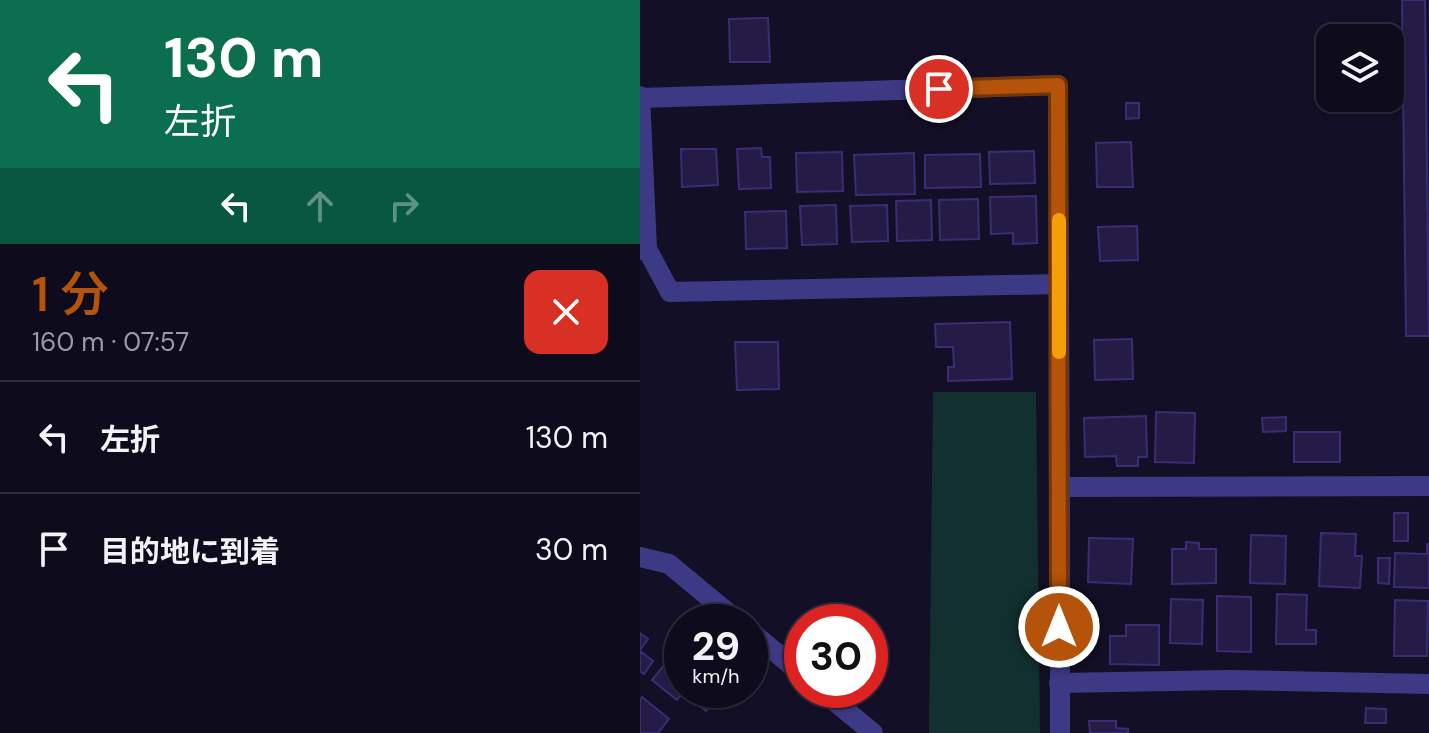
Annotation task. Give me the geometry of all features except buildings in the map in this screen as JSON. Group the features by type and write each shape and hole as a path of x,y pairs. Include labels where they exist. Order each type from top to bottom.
{"street":[{"path":"1059,284 670,292 644,250 640,97 1058,85 1059,284 1060,487 1059,683 1060,733"},
{"path":"1060,487 1429,486"},
{"path":"640,557 669,564 717,604"},
{"path":"768,646 784,659"},
{"path":"1059,683 1229,680 1429,684"},
{"path":"843,708 873,733"}],"green space":[{"path":"933,392 1036,392 1040,733 929,733"}],"slow traffic":[{"path":"1059,220 1059,352"}],"route":[{"path":"939,89 1058,85 1059,627"}]}
